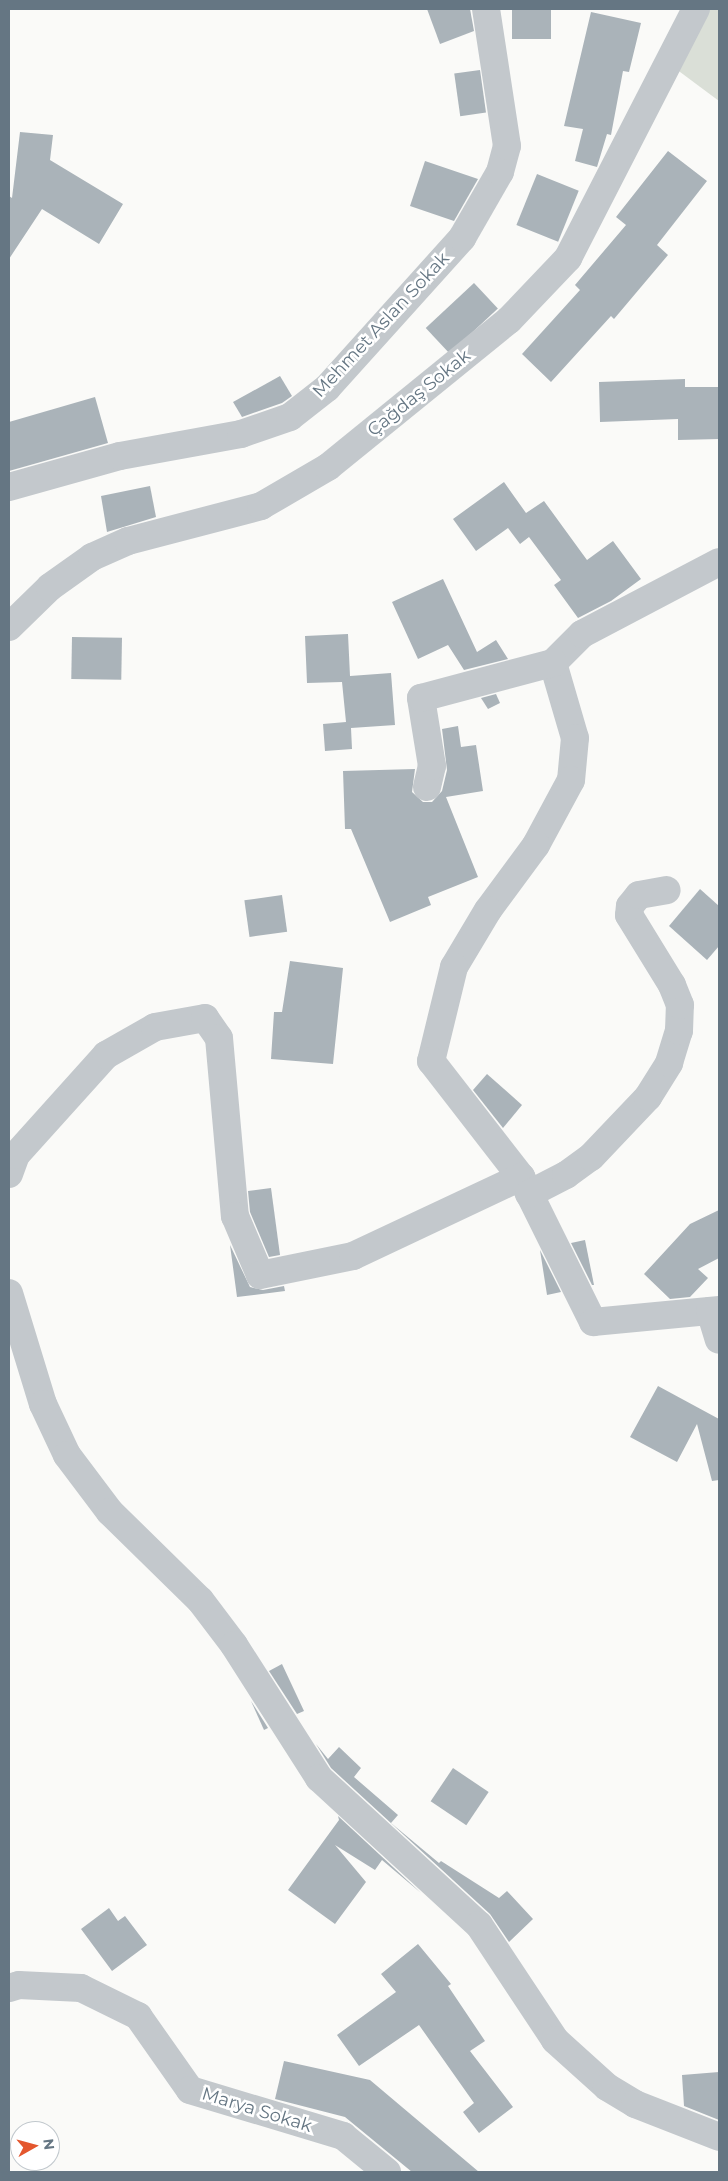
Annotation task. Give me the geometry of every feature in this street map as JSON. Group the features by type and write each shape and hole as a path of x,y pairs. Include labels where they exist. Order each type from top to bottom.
{"street":[{"name":"Mehmet Aslan Sokak","path":"9,487 120,456 241,434 290,417 327,388 462,238 500,172 507,146 486,9"},
{"name":"Çağdaş Sokak","path":"9,626 50,587 92,557 128,541 261,506 328,467 509,320 568,258 696,9"},
{"path":"427,787 432,766 421,698 553,663 582,634 719,562"},
{"path":"553,663 574,738 571,780 536,845 488,910 454,967 432,1061 525,1185 593,1322 715,1311 719,1340"},
{"path":"9,1174 16,1155 106,1055 155,1028 205,1018 219,1038 235,1216 260,1275 353,1256 525,1185 566,1175 591,1157 648,1097 669,1063 679,1031 680,1005 672,985 630,915 630,906 639,895 667,890"},
{"path":"9,1293 43,1404 67,1455 110,1512 200,1600 234,1645 318,1778 479,1925 555,2040 606,2087 634,2104 719,2137"},
{"name":"Marya Sokak","path":"9,1988 19,1985 81,1988 138,2016 190,2090 343,2136 387,2172"}],"shaded area":[{"path":"696,9 719,9 719,101 668,63"}],"building":[{"path":"427,9 470,9 474,31 440,44"},
{"path":"512,9 551,9 551,39 512,39"},
{"path":"591,12 641,23 629,72 623,71 611,135 607,134 597,167 575,161 583,129 564,126"},
{"path":"480,70 486,113 460,116 454,74"},
{"path":"20,132 53,135 50,160 123,204 99,244 42,209 9,259 9,196 12,198"},
{"path":"668,151 707,181 657,245 668,255 614,319 611,316 551,382 522,354 580,290 575,285 626,225 616,217"},
{"path":"425,161 478,179 454,221 410,206"},
{"path":"537,174 579,191 558,242 516,225"},
{"path":"474,283 498,309 450,354 426,328"},
{"path":"280,376 292,396 282,403 242,417 233,402"},
{"path":"685,379 685,387 719,387 719,439 678,440 678,419 600,422 599,382"},
{"path":"95,397 108,443 9,471 9,422"},
{"path":"504,482 526,513 544,501 587,560 613,541 641,579 611,601 578,618 554,585 561,580 529,537 520,544 508,528 476,551 453,519"},
{"path":"150,486 156,517 107,532 101,496"},
{"path":"443,579 477,652 496,640 508,659 464,670 448,645 418,659 392,602"},
{"path":"348,634 350,676 391,673 395,725 351,728 352,749 325,751 323,724 346,722 342,682 307,683 305,636"},
{"path":"72,637 122,638 121,680 71,679"},
{"path":"496,694 500,703 488,709 481,698"},
{"path":"458,726 461,747 476,745 483,791 446,797 478,877 428,897 431,905 390,922 351,829 345,829 343,771 415,769 412,792 423,802 432,802 442,791 447,770 442,729"},
{"path":"700,889 719,906 719,946 707,960 669,926"},
{"path":"282,895 287,932 250,937 244,900"},
{"path":"290,961 343,968 333,1064 271,1059 274,1012 282,1012"},
{"path":"487,1074 522,1105 503,1128 473,1090"},
{"path":"271,1188 280,1255 269,1257 250,1212 248,1191"},
{"path":"719,1210 719,1258 698,1269 708,1278 690,1297 670,1299 644,1274 690,1224"},
{"path":"585,1240 594,1285 592,1285 571,1243"},
{"path":"230,1245 250,1287 263,1290 284,1286 285,1291 237,1297"},
{"path":"540,1250 561,1292 547,1295"},
{"path":"658,1386 719,1419 719,1480 712,1481 697,1424 677,1462 630,1437"},
{"path":"282,1664 304,1711 297,1714 269,1671"},
{"path":"251,1701 268,1728 264,1730"},
{"path":"316,1744 328,1759 339,1747 361,1768 354,1777 398,1815 391,1823 439,1863 441,1861 499,1898 507,1891 533,1919 509,1942 490,1914 331,1768"},
{"path":"453,1768 489,1792 466,1825 431,1801"},
{"path":"338,1816 421,1893 382,1860 375,1870 335,1845 366,1882 335,1924 288,1890 339,1820"},
{"path":"109,1908 118,1921 125,1916 147,1945 112,1971 81,1929"},
{"path":"418,1944 451,1984 448,1986 485,2041 470,2051 513,2107 479,2133 463,2112 474,2103 419,2025 359,2066 337,2035 396,1992 381,1974"},
{"path":"284,2061 370,2080 479,2172 412,2172 345,2117 275,2099"},
{"path":"719,2072 719,2120 684,2106 682,2075"}]}
